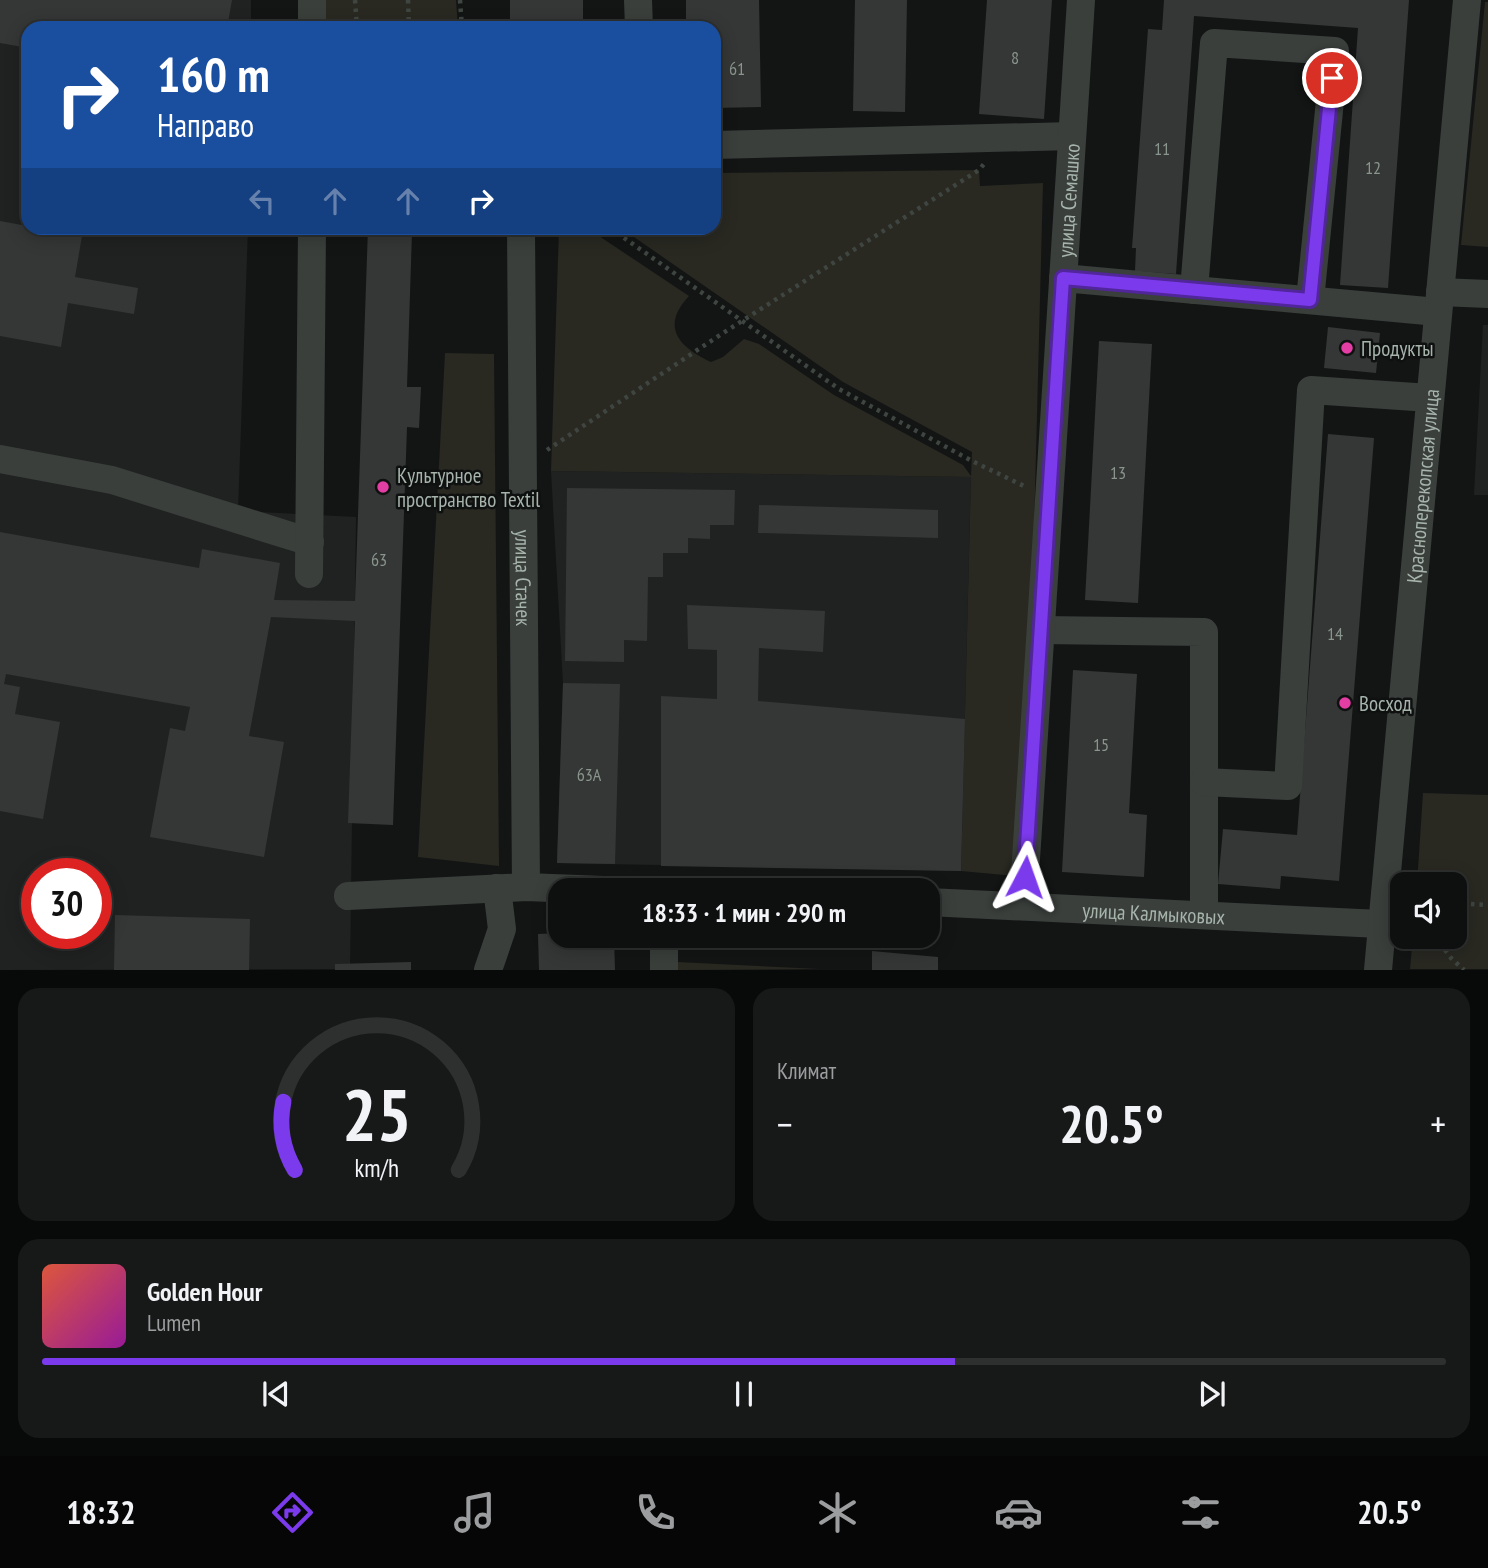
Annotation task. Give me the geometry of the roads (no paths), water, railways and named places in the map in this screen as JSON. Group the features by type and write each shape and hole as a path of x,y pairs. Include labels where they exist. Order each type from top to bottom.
{"street":[{"path":"312,0 312,21"},
{"path":"638,0 639,21"},
{"name":"улица Семашко","path":"1023,906 1081,0"},
{"name":"Красноперекопская улица","path":"1378,970 1380,924 1467,0"},
{"path":"1194,290 1214,43 1335,51 1310,300"},
{"path":"721,145 1072,136"},
{"path":"309,574 312,235"},
{"name":"улица Стачек","path":"521,235 526,887"},
{"path":"1063,278 1310,300 1439,302 1488,295"},
{"path":"1204,782 1288,786 1311,390 1430,398"},
{"path":"0,459 112,480 310,542"},
{"path":"1041,630 1205,632 1203,915"},
{"path":"488,970 502,929 497,888"},
{"path":"348,896 548,888"},
{"name":"улица Калмыковых","path":"940,903 1380,924"},
{"path":"664,948 664,970"}],"place":[{"name":"Продукты","path":"1347,348"},
{"name":"Культурное пространство Textil","path":"383,487"},
{"name":"Восход","path":"1345,703"}]}
